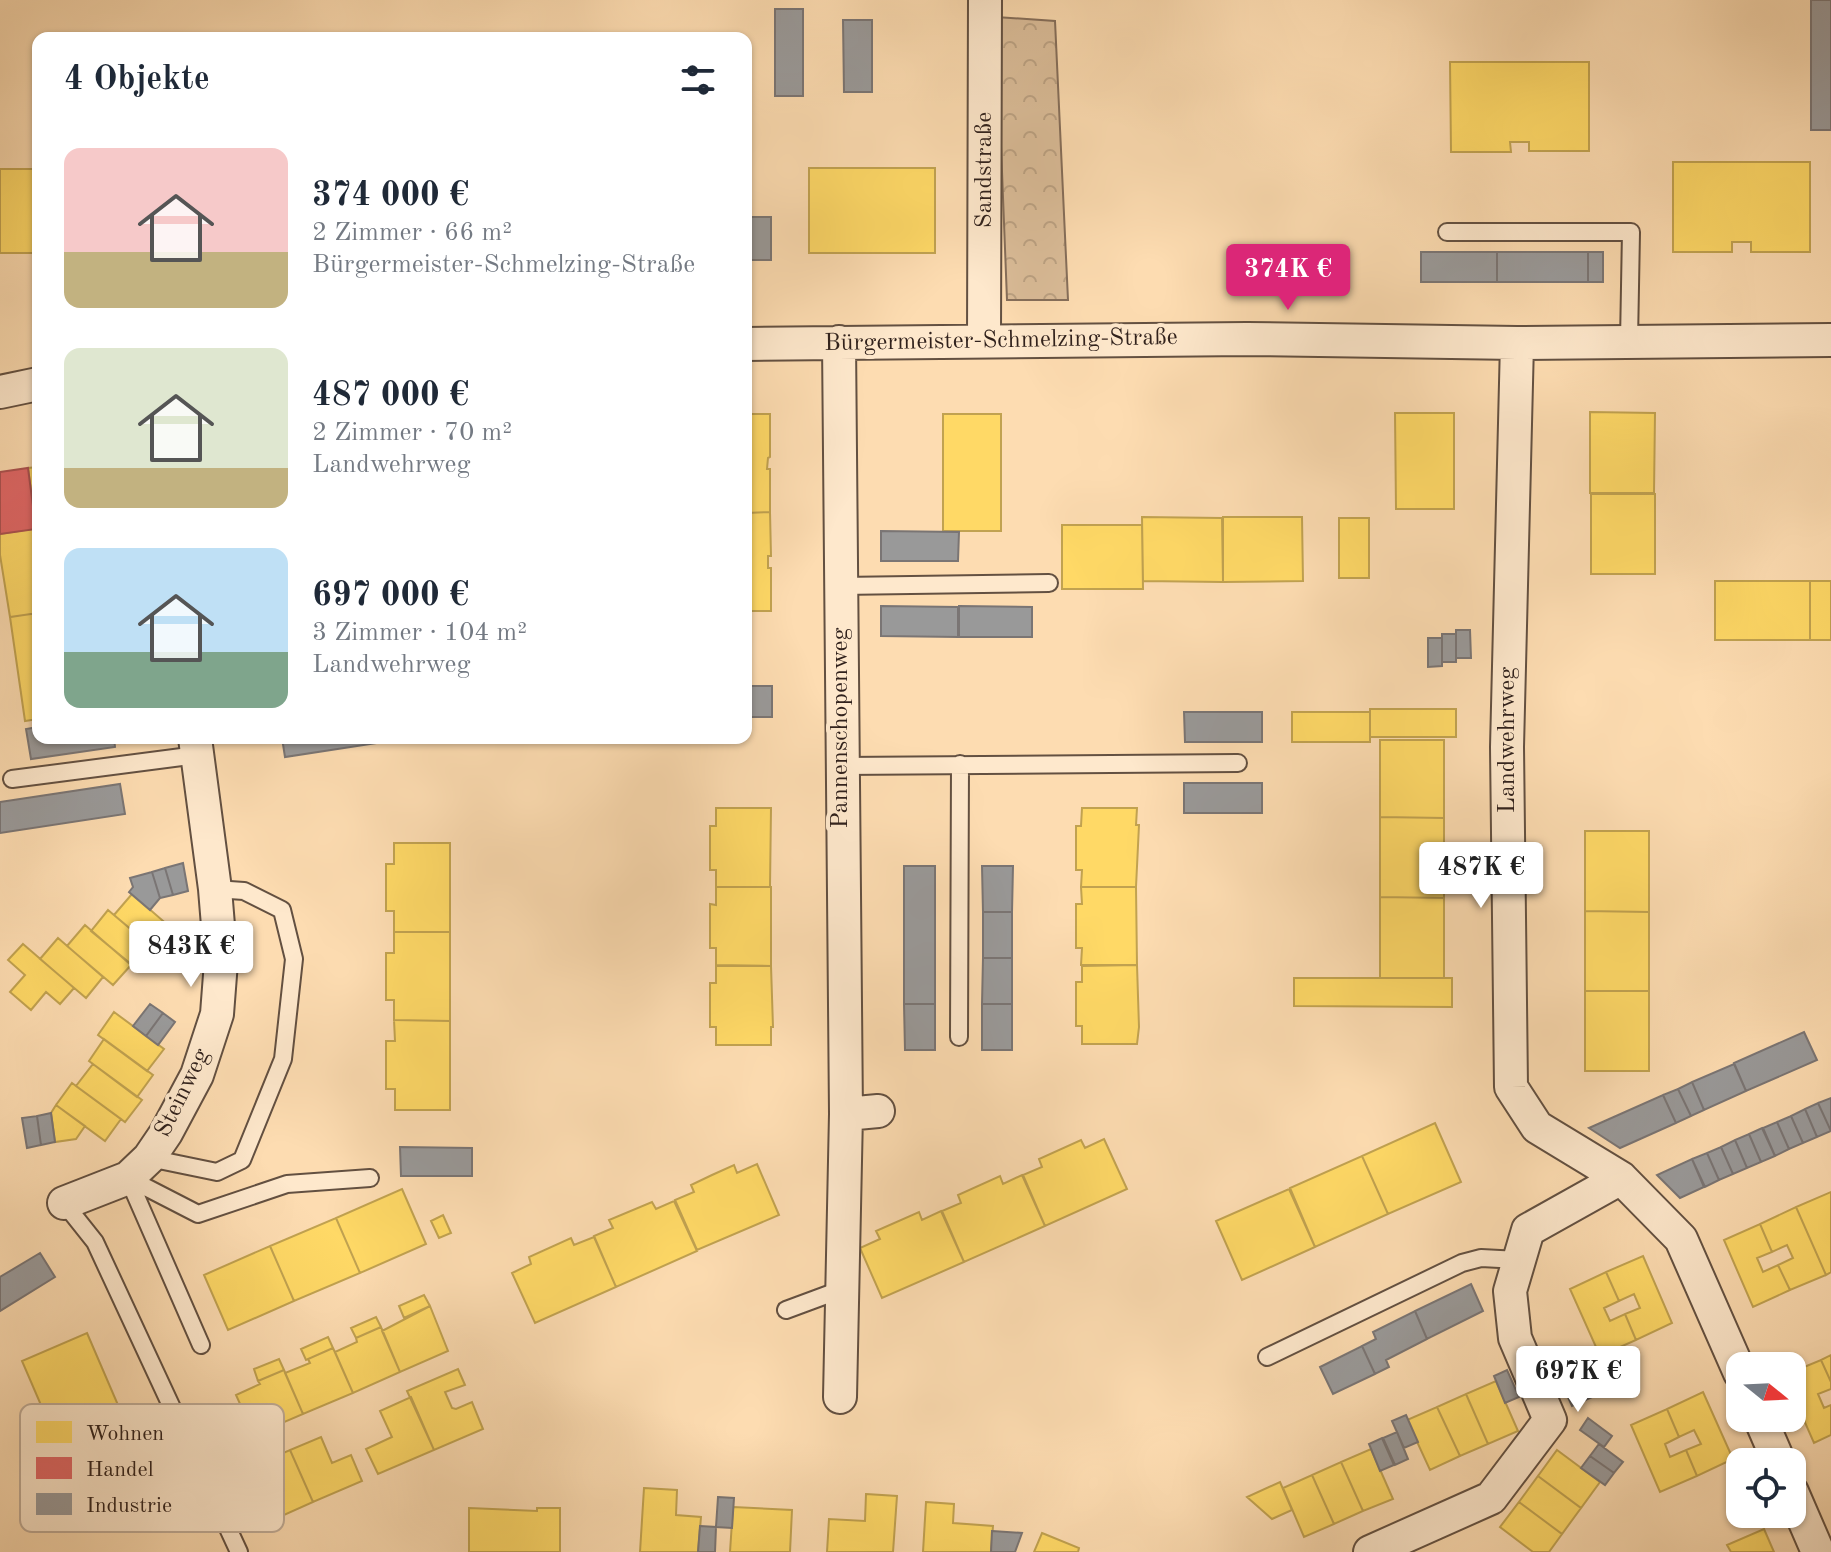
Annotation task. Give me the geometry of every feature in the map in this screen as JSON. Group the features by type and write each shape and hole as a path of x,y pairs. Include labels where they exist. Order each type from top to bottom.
{"street":[{"name":"Sandstraße","path":"984,340 985,0"},
{"name":"Bürgermeister-Schmelzing-Straße","path":"752,344 1247,339 1517,343 1831,340"},
{"name":"Pannenschopenweg","path":"839,342 846,1114 840,1397"},
{"name":"Landwehrweg","path":"1517,343 1507,747 1511,1087 1537,1127 1621,1178 1681,1239 1731,1352"},
{"path":"0,392 32,385"},
{"name":"Steinweg","path":"138,1168 166,1133 197,1075 217,1014 221,962 215,889 196,747"},
{"path":"846,1114 878,1111"},
{"path":"64,1203 138,1168"},
{"path":"1370,1552 1491,1498 1550,1420 1515,1338 1510,1291 1519,1260 1528,1230 1621,1178"},
{"path":"1806,1524 1818,1552"}],"lane":[{"path":"1447,232 1631,232 1629,341"},
{"path":"840,586 1049,583"},
{"path":"12,779 196,747"},
{"path":"841,766 1238,763"},
{"path":"959,1037 960,764"},
{"path":"138,1168 217,1172 242,1160 283,1059 294,959 282,910 244,891 215,889"},
{"path":"138,1168 198,1214 287,1184 370,1178"},
{"path":"138,1168 201,1345"},
{"path":"64,1203 95,1242 170,1404"},
{"path":"1267,1357 1462,1263 1481,1258 1519,1260"},
{"path":"786,1310 840,1290"},
{"path":"230,1532 239,1552"}],"green space":[{"path":"996,17 1055,21 1068,300 1007,300"}],"building: Wohnen":[{"path":"1450,62 1589,62 1589,151 1529,151 1529,142 1510,142 1511,152 1451,152"},
{"path":"1673,162 1810,162 1810,252 1751,252 1751,242 1732,242 1732,252 1673,252"},
{"path":"809,168 935,168 935,253 809,253"},
{"path":"0,169 32,169 32,253 0,253"},
{"path":"1590,412 1655,413 1654,493 1590,493"},
{"path":"1395,413 1454,413 1454,509 1396,509"},
{"path":"752,414 770,414 767,469 770,469 770,512 752,513"},
{"path":"943,414 1001,414 1001,531 943,531"},
{"path":"28,468 32,468 32,498"},
{"path":"1591,494 1655,494 1655,574 1591,574"},
{"path":"770,512 771,556 768,556 768,568 771,568 771,611 752,611 752,513"},
{"path":"1142,517 1222,518 1223,582 1143,581"},
{"path":"1223,517 1302,517 1303,581 1223,582"},
{"path":"1339,518 1369,518 1369,578 1339,578"},
{"path":"1062,525 1142,525 1143,589 1062,589"},
{"path":"32,529 32,614 10,617 0,555 0,534"},
{"path":"1715,581 1810,581 1810,640 1715,640"},
{"path":"1810,581 1831,581 1831,640 1810,640"},
{"path":"32,614 32,720 25,721 10,617"},
{"path":"1370,709 1456,709 1456,737 1370,737"},
{"path":"1292,712 1370,712 1370,742 1292,742"},
{"path":"1380,740 1444,740 1444,818 1380,817"},
{"path":"716,808 771,808 770,887 716,887 716,870 710,870 710,826 716,826"},
{"path":"1082,808 1137,808 1136,887 1081,887 1082,870 1076,870 1076,826 1081,826"},
{"path":"1380,817 1444,818 1444,898 1380,897"},
{"path":"1585,831 1649,831 1649,912 1585,911"},
{"path":"394,843 450,843 450,932 394,932 394,911 386,911 386,864 394,864"},
{"path":"716,887 771,887 771,966 716,965 716,948 710,948 710,904 716,905"},
{"path":"1081,887 1136,887 1137,965 1081,965 1082,948 1076,948 1076,904 1082,904"},
{"path":"132,894 177,933 159,953 114,915"},
{"path":"1380,897 1444,898 1444,978 1380,978"},
{"path":"108,910 154,949 137,969 91,931"},
{"path":"1585,911 1649,912 1649,991 1585,991"},
{"path":"85,925 131,965 113,985 67,946"},
{"path":"394,932 450,932 450,1021 394,1020 394,1000 386,1000 386,953 394,953"},
{"path":"58,938 103,977 86,998 40,959"},
{"path":"23,944 74,988 60,1004 46,992 31,1010 10,992 25,975 8,960"},
{"path":"1137,965 1137,1044 1082,1044 1082,1026 1076,1026 1076,982 1082,982 1082,966"},
{"path":"716,966 771,966 771,1045 716,1045 716,1027 710,1027 710,983 716,983"},
{"path":"1294,978 1452,978 1452,1007 1294,1006"},
{"path":"1585,991 1649,991 1649,1071 1585,1071"},
{"path":"114,1012 164,1049 147,1071 98,1035"},
{"path":"394,1020 450,1021 450,1110 395,1110 395,1089 386,1089 386,1041 395,1041"},
{"path":"104,1039 153,1075 137,1097 89,1061"},
{"path":"93,1064 142,1100 125,1122 76,1086"},
{"path":"72,1083 121,1119 105,1141 56,1105"},
{"path":"56,1105 85,1126 76,1139 55,1142 51,1113"},
{"path":"1435,1123 1461,1182 1388,1214 1362,1156"},
{"path":"1104,1139 1127,1189 1045,1226 1023,1175 1042,1167 1039,1159 1081,1140 1085,1148"},
{"path":"1362,1156 1388,1214 1315,1247 1290,1188"},
{"path":"757,1164 779,1215 697,1250 675,1200 694,1192 691,1185 734,1165 737,1173"},
{"path":"1022,1175 1045,1226 964,1262 942,1211 961,1203 958,1195 1000,1176 1003,1184"},
{"path":"402,1189 426,1244 360,1273 336,1218"},
{"path":"1289,1189 1315,1247 1242,1280 1216,1221"},
{"path":"1831,1192 1831,1272 1826,1275 1796,1207"},
{"path":"674,1201 697,1251 616,1287 594,1236 613,1228 609,1220 652,1202 656,1209"},
{"path":"1796,1207 1826,1275 1790,1290 1778,1265 1793,1258 1787,1245 1772,1252 1760,1224"},
{"path":"941,1211 964,1262 882,1298 860,1248 880,1239 876,1231 919,1212 922,1220"},
{"path":"443,1215 451,1233 439,1238 431,1221"},
{"path":"336,1218 360,1273 294,1301 270,1246"},
{"path":"1760,1224 1772,1252 1757,1258 1763,1272 1778,1265 1790,1290 1753,1307 1724,1240"},
{"path":"594,1237 616,1287 535,1323 512,1273 531,1264 529,1257 571,1238 574,1245"},
{"path":"270,1246 294,1301 228,1330 204,1275"},
{"path":"1643,1256 1672,1323 1636,1340 1625,1314 1640,1308 1634,1294 1619,1301 1606,1272"},
{"path":"1606,1272 1619,1301 1604,1308 1610,1321 1625,1314 1636,1340 1600,1356 1570,1289"},
{"path":"424,1295 430,1306 404,1318 399,1306"},
{"path":"430,1306 448,1351 400,1372 382,1331"},
{"path":"376,1317 381,1327 356,1338 351,1328"},
{"path":"381,1327 400,1372 353,1393 335,1352"},
{"path":"87,1333 118,1404 41,1404 22,1361"},
{"path":"328,1337 333,1348 306,1360 301,1349"},
{"path":"333,1348 353,1393 303,1414 285,1373 310,1363 308,1359"},
{"path":"1831,1355 1831,1382 1821,1360"},
{"path":"279,1359 284,1370 258,1381 254,1369"},
{"path":"1821,1360 1831,1382 1831,1389 1818,1394 1824,1408 1831,1405 1831,1435 1814,1443 1806,1425 1806,1366"},
{"path":"458,1369 465,1385 445,1392 452,1408 472,1402 483,1429 434,1450 407,1391"},
{"path":"284,1370 303,1414 284,1422 284,1404 240,1404 236,1395 260,1384 258,1381"},
{"path":"1496,1381 1518,1431 1488,1444 1466,1394"},
{"path":"1703,1392 1728,1448 1726,1462 1697,1476 1686,1450 1701,1444 1694,1430 1679,1437 1667,1409"},
{"path":"1466,1394 1488,1444 1460,1456 1437,1407"},
{"path":"411,1397 434,1450 378,1474 366,1449 392,1437 380,1411"},
{"path":"1437,1407 1460,1456 1430,1470 1407,1420"},
{"path":"1667,1409 1679,1437 1665,1444 1670,1457 1686,1450 1697,1476 1660,1492 1631,1425"},
{"path":"321,1437 332,1463 351,1455 362,1481 313,1502 290,1450"},
{"path":"1371,1449 1393,1499 1363,1511 1341,1462"},
{"path":"290,1450 313,1502 284,1515 284,1453"},
{"path":"1557,1450 1600,1482 1581,1508 1538,1476"},
{"path":"1341,1462 1363,1511 1334,1524 1312,1475"},
{"path":"1312,1475 1334,1524 1304,1537 1283,1488"},
{"path":"1538,1476 1581,1508 1562,1534 1519,1502"},
{"path":"1280,1482 1292,1510 1272,1519 1247,1497"},
{"path":"644,1488 677,1490 676,1515 701,1517 698,1552 640,1552"},
{"path":"866,1494 897,1496 893,1552 827,1552 829,1519 865,1521"},
{"path":"926,1502 954,1504 953,1523 993,1526 991,1552 923,1552"},
{"path":"1519,1502 1562,1534 1549,1552 1533,1552 1500,1527"},
{"path":"733,1507 792,1510 790,1552 730,1552"},
{"path":"469,1508 537,1511 537,1508 560,1508 560,1552 469,1552"},
{"path":"1764,1529 1774,1552 1731,1552 1727,1545"},
{"path":"1042,1533 1079,1548 1078,1552 1034,1552"}],"building: Handel":[{"path":"28,468 32,530 0,534 0,472"}],"building: Industrie":[{"path":"1811,0 1831,0 1831,130 1811,130"},
{"path":"775,9 803,9 803,96 775,96"},
{"path":"843,20 872,20 872,92 844,92"},
{"path":"752,217 771,217 771,260 752,260"},
{"path":"1421,252 1497,252 1497,282 1421,282"},
{"path":"1497,252 1588,252 1588,282 1497,282"},
{"path":"1588,252 1603,252 1603,282 1588,282"},
{"path":"881,531 959,532 958,561 881,561"},
{"path":"881,606 958,607 958,637 881,636"},
{"path":"959,606 1032,607 1032,637 959,637"},
{"path":"1456,630 1470,630 1471,658 1456,658"},
{"path":"1442,634 1456,634 1456,662 1442,662"},
{"path":"1428,638 1442,638 1442,666 1428,667"},
{"path":"752,686 772,686 772,717 752,717"},
{"path":"1184,712 1262,712 1262,742 1185,742"},
{"path":"32,728 32,744 115,744 115,747 31,759 26,729"},
{"path":"283,744 370,744 285,757"},
{"path":"1184,783 1262,783 1262,813 1184,813"},
{"path":"120,784 125,814 0,833 0,802"},
{"path":"183,863 188,891 173,895 165,868"},
{"path":"904,866 935,866 935,1004 904,1004"},
{"path":"982,866 1013,866 1012,912 983,912"},
{"path":"165,868 173,895 160,898 152,872"},
{"path":"152,872 160,898 150,910 129,892 133,887 130,878"},
{"path":"983,912 1012,912 1012,958 983,958"},
{"path":"983,958 1012,958 1012,1004 982,1004"},
{"path":"150,1004 163,1013 146,1036 133,1026"},
{"path":"904,1004 935,1004 935,1050 905,1050"},
{"path":"982,1004 1012,1004 1012,1050 982,1050"},
{"path":"163,1013 175,1022 158,1045 146,1036"},
{"path":"1804,1032 1817,1060 1746,1091 1734,1063"},
{"path":"1734,1064 1746,1091 1704,1110 1692,1082"},
{"path":"1692,1082 1704,1110 1691,1116 1678,1089"},
{"path":"1678,1089 1691,1116 1676,1123 1663,1095"},
{"path":"1663,1095 1676,1123 1620,1148 1589,1128"},
{"path":"1831,1098 1831,1131 1818,1103"},
{"path":"1818,1103 1831,1131 1817,1137 1805,1109"},
{"path":"1805,1109 1817,1137 1803,1143 1791,1116"},
{"path":"51,1113 55,1142 41,1145 37,1116"},
{"path":"37,1116 41,1145 27,1148 22,1118"},
{"path":"1791,1116 1803,1143 1789,1149 1777,1122"},
{"path":"1777,1122 1789,1149 1775,1156 1763,1128"},
{"path":"1762,1128 1775,1156 1761,1162 1749,1134"},
{"path":"1749,1134 1761,1162 1747,1168 1735,1140"},
{"path":"1735,1140 1747,1168 1733,1174 1721,1147"},
{"path":"400,1147 472,1148 472,1176 401,1176"},
{"path":"1721,1147 1733,1174 1719,1180 1707,1153"},
{"path":"1707,1153 1719,1180 1705,1187 1692,1159"},
{"path":"1692,1159 1704,1187 1680,1198 1657,1175"},
{"path":"40,1253 55,1277 0,1311 0,1277"},
{"path":"1471,1284 1483,1311 1427,1339 1415,1311"},
{"path":"1415,1311 1427,1339 1386,1360 1389,1367 1375,1374 1362,1346 1376,1339 1373,1332"},
{"path":"1362,1346 1375,1374 1333,1394 1320,1367"},
{"path":"1587,1368 1593,1381 1566,1393 1560,1380"},
{"path":"1507,1370 1519,1397 1505,1403 1494,1376"},
{"path":"1593,1381 1599,1394 1572,1406 1566,1393"},
{"path":"1406,1415 1418,1442 1404,1448 1392,1421"},
{"path":"1588,1418 1612,1436 1604,1447 1580,1430"},
{"path":"1397,1432 1408,1459 1395,1465 1383,1438"},
{"path":"1382,1438 1394,1465 1380,1471 1369,1444"},
{"path":"1599,1444 1623,1462 1614,1473 1590,1456"},
{"path":"1590,1456 1614,1473 1605,1485 1581,1468"},
{"path":"718,1497 734,1498 732,1528 716,1527"},
{"path":"700,1526 716,1527 715,1552 698,1552"},
{"path":"992,1531 1022,1533 1015,1552 991,1552"}]}
